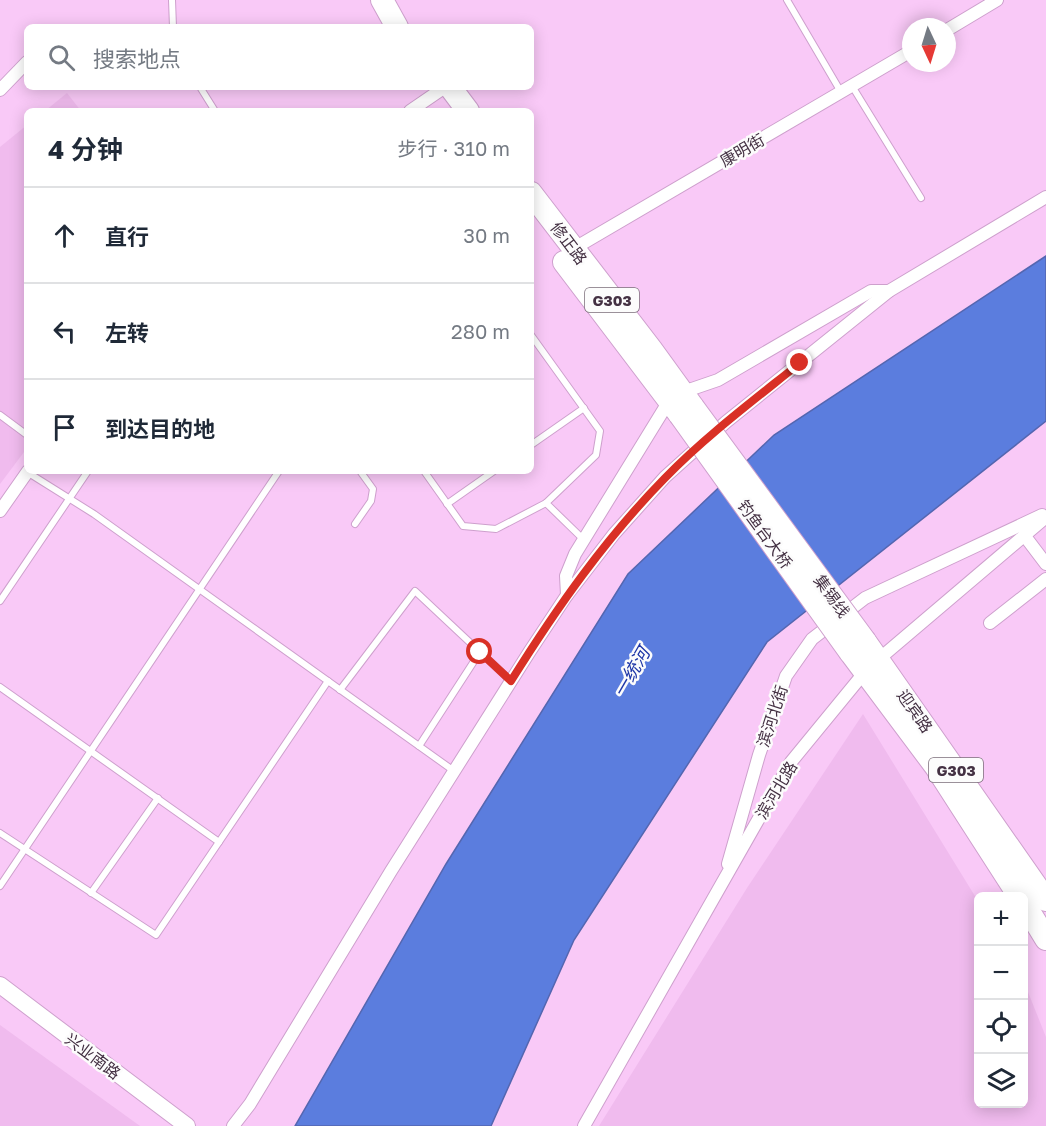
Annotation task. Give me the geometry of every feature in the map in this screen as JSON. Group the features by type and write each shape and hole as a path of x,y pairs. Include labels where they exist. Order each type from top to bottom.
{"highway":[{"path":"381,0 396,24"},
{"path":"398,0 412,24"},
{"path":"442,90 450,108"},
{"path":"443,90 464,108"},
{"name":"修正路","path":"534,197 681,404"},
{"name":"修正路","path":"534,222 681,404"},
{"name":"钓鱼台大桥","path":"681,404 857,647"},
{"name":"迎宾路","path":"857,647 1046,900"},
{"name":"迎宾路","path":"872,666 1016,892"},
{"path":"1028,911 1046,939"}],"street":[{"path":"956,25 997,0"},
{"name":"康明街","path":"573,249 902,56"},
{"path":"0,90 24,65"},
{"path":"414,108 438,90"},
{"path":"233,1126 250,1104 391,871 511,681 567,595 614,534 665,477 726,422 889,291 1046,197"},
{"path":"567,595 567,576 575,554 681,404 871,291 889,291"},
{"path":"0,511 26,474"},
{"name":"滨河北路","path":"584,1126 791,762 872,666 1046,515"},
{"name":"滨河北街","path":"722,883 759,755 786,676 812,639 865,598 1046,515"},
{"path":"1024,536 1046,564"},
{"path":"990,623 1046,579"},
{"name":"兴业南路","path":"0,985 187,1126"}],"lane":[{"path":"172,0 173,24"},
{"path":"787,0 921,198"},
{"path":"202,90 213,108"},
{"path":"426,474 463,526 496,529 546,503 596,455 600,431 534,339"},
{"path":"534,443 584,408"},
{"path":"0,415 24,433"},
{"path":"30,474 94,514 454,771"},
{"path":"0,601 86,474"},
{"path":"0,886 277,474"},
{"path":"355,524 371,501 373,489 362,474"},
{"path":"447,504 490,474"},
{"path":"546,503 584,540"},
{"path":"340,690 415,591 511,681"},
{"path":"419,746 480,652"},
{"path":"0,833 156,935 328,681"},
{"path":"0,687 219,842"},
{"path":"91,893 158,798"}],"shaded area":[{"path":"67,93 79,108 49,108"},
{"path":"24,127 24,452 0,484 0,147"},
{"path":"863,714 974,894 974,1108 1028,1108 1028,992 1046,1037 1046,1126 599,1126 747,888"},
{"path":"0,1025 140,1126 0,1126"}],"water":[{"name":"一统河","path":"1046,256 1046,421 767,642 574,940 491,1126 295,1126 446,864 628,574 774,435"}],"route":[{"path":"480,652 511,681 567,595 614,534 665,477 726,422 800,363"}]}
